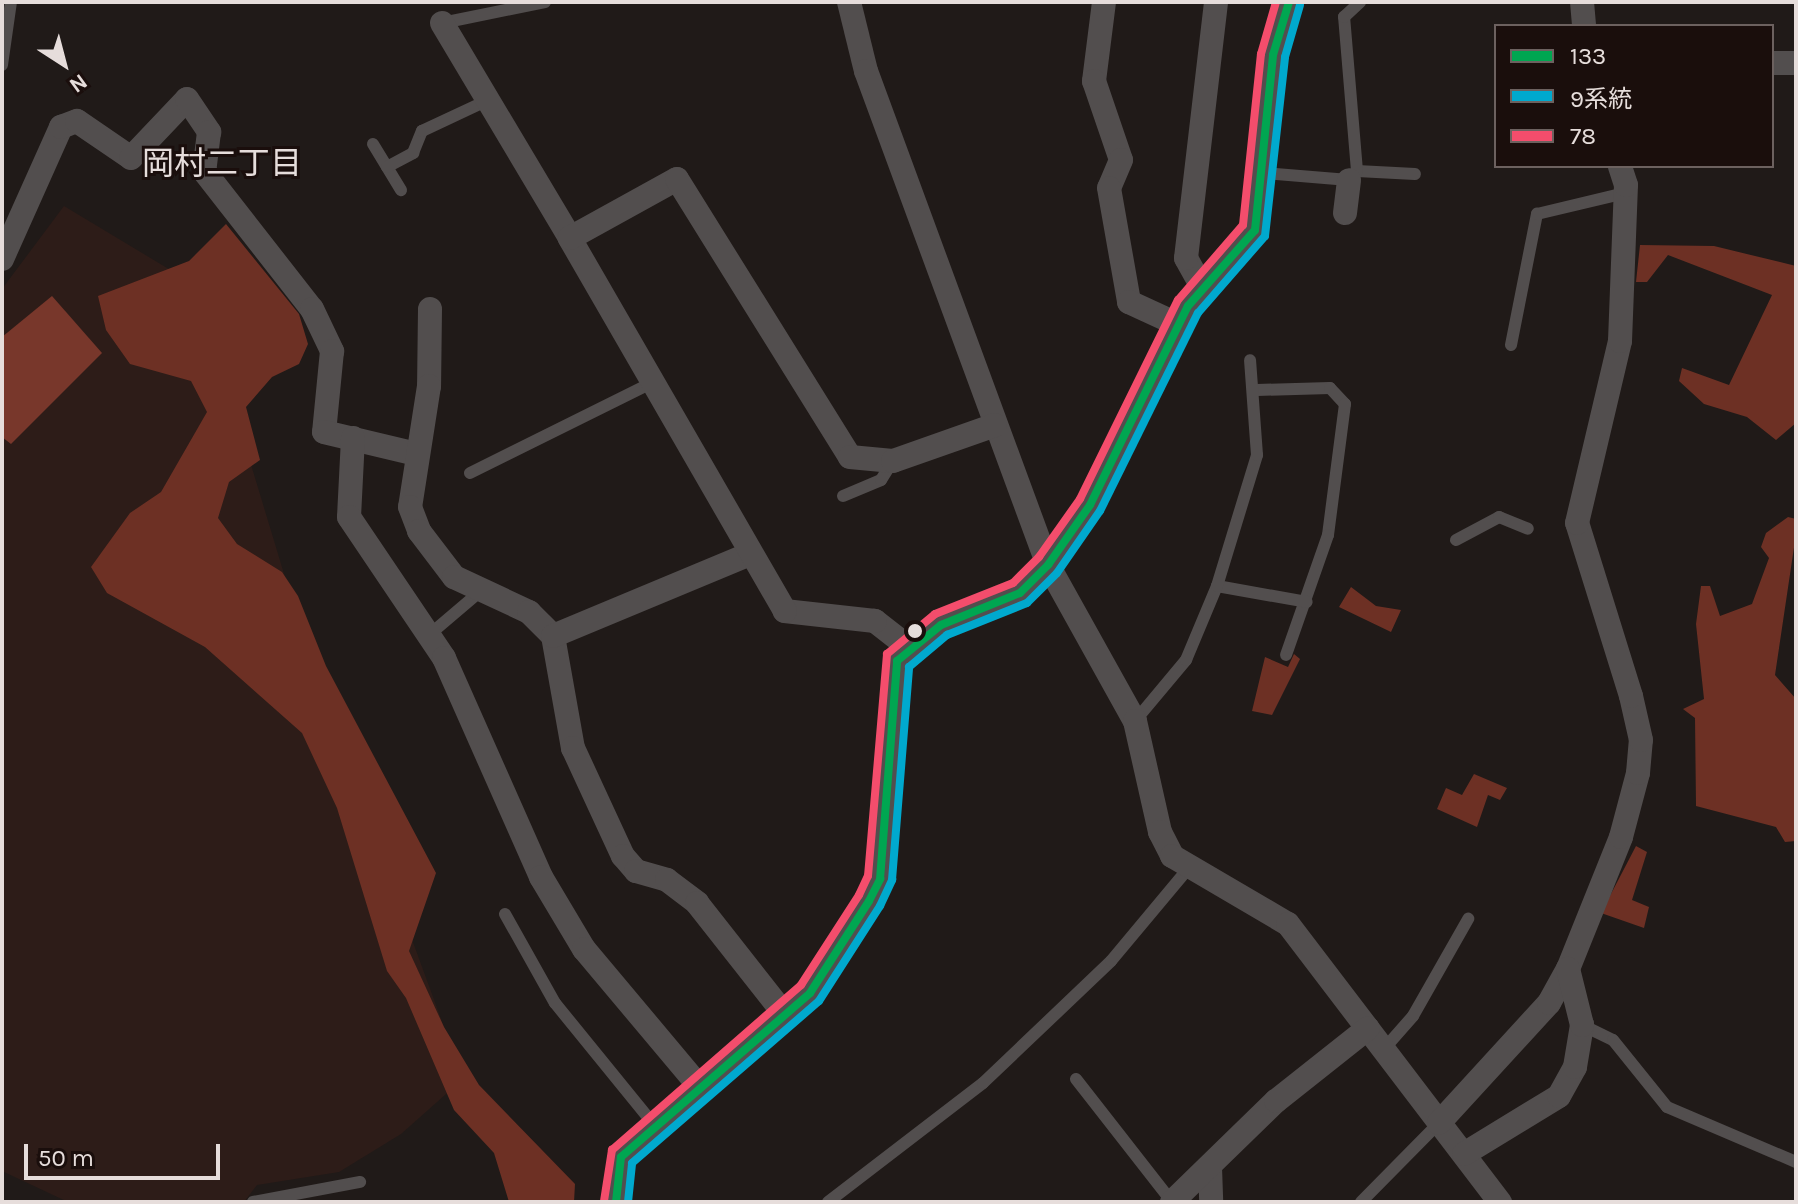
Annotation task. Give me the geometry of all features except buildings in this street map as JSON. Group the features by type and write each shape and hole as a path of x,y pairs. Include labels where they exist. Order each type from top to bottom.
{"street":[{"path":"849,2 866,71 1048,565 1135,721 1160,832 1187,870 1276,912 1500,1202"},
{"path":"1104,2 1094,81 1121,160 1109,188 1129,302 1179,325"},
{"path":"1202,287 1186,258 1216,2"},
{"path":"616,1202 621,1157 699,1086 786,1016 835,962 880,879 897,661 907,646 1020,593 1048,565 1090,505 1179,325 1202,287 1255,230 1264,173 1273,55 1289,2"},
{"path":"1582,2 1584,24"},
{"path":"442,23 570,238 649,384 748,555 785,611 875,621 907,646"},
{"path":"1774,63 1796,63"},
{"path":"2,259 61,127 77,121 131,158 187,99 209,132 204,171 312,309 332,351 324,432 416,454"},
{"path":"1439,1123 1549,1003 1568,969 1621,837 1641,740 1577,523 1620,341 1625,193 1620,168"},
{"path":"1345,213 1353,176"},
{"path":"570,238 677,179 850,457 893,461 995,425"},
{"path":"430,309 429,386 410,507 419,531 454,577 529,612 553,636 573,748 623,856 636,871 667,880 697,903 786,1016"},
{"path":"353,438 349,517 429,635 496,761 541,877 584,949 699,1086"},
{"path":"553,636 748,555"},
{"path":"1464,1154 1559,1096 1575,1067 1582,1025 1568,969"},
{"path":"1172,1202 1276,1101 1368,1028"},
{"path":"1210,1167 1211,1202"}],"lane":[{"path":"2,65 11,2"},
{"path":"442,23 545,2"},
{"path":"1353,176 1344,17 1360,2"},
{"path":"387,167 413,153 422,131 486,101"},
{"path":"373,144 401,190"},
{"path":"1264,173 1353,176 1415,174"},
{"path":"1511,345 1537,214 1625,193"},
{"path":"1135,721 1186,660 1217,586 1257,455 1257,390 1250,360"},
{"path":"470,473 649,384"},
{"path":"1257,390 1330,388 1345,404 1328,535 1286,655"},
{"path":"843,496 881,480 893,461"},
{"path":"1456,540 1499,517 1528,529"},
{"path":"1217,586 1307,602"},
{"path":"429,635 483,589"},
{"path":"828,1202 983,1083 1111,961 1187,870"},
{"path":"505,914 555,1003 654,1125"},
{"path":"1384,1049 1413,1016 1468,919"},
{"path":"1582,1025 1613,1040 1667,1107 1796,1162"},
{"path":"1076,1079 1172,1202"},
{"path":"1361,1202 1439,1123"},
{"path":"253,1202 360,1182"}],"shaded area":[{"path":"64,206 197,286 311,663 463,1079 401,1134 339,1172 257,1185 244,1202 68,1202 2,1171 2,289"},
{"path":"226,224 299,314 308,344 299,364 272,377 246,407 260,460 229,482 218,518 237,544 282,572 298,596 326,666 436,873 409,951 444,1027 479,1085 575,1184 574,1202 509,1202 494,1153 454,1110 406,998 387,971 337,808 302,733 205,647 107,593 91,567 130,513 161,492 207,412 191,381 130,364 106,330 98,296 189,261"},
{"path":"1640,245 1714,246 1796,266 1796,423 1776,440 1747,417 1704,404 1679,381 1682,368 1729,385 1772,295 1668,255 1647,282 1636,282"},
{"path":"52,296 102,353 11,444 2,437 2,337"},
{"path":"1788,517 1796,519 1796,534 1775,675 1796,699 1796,841 1785,842 1776,827 1696,806 1695,718 1683,709 1704,699 1696,624 1701,586 1710,586 1720,616 1752,604 1769,558 1761,547 1766,533"},
{"path":"1351,587 1376,606 1401,610 1391,632 1339,607"},
{"path":"1294,654 1300,659 1272,715 1252,711 1265,657 1288,667"},
{"path":"1474,774 1507,788 1500,800 1488,795 1477,827 1437,809 1446,788 1462,795"},
{"path":"1636,846 1647,852 1632,900 1649,907 1644,928 1601,913"}],"transit line":[{"name":"78","path":"604,1201 612,1150 801,985 859,895 868,876 887,654 935,614 1013,583 1039,557 1080,499 1178,300 1243,225 1261,54 1276,2"},
{"name":"133","path":"616,1202 621,1157 810,993 869,901 880,879 897,661 941,625 1020,593 1048,565 1090,505 1188,306 1255,230 1273,55 1289,2"},
{"name":"9系統","path":"628,1202 632,1163 819,1001 880,906 892,880 909,667 947,635 1027,603 1057,573 1100,511 1198,313 1265,236 1285,57 1300,5"}],"district":[{"name":"岡村二丁目","path":"222,164"}]}
